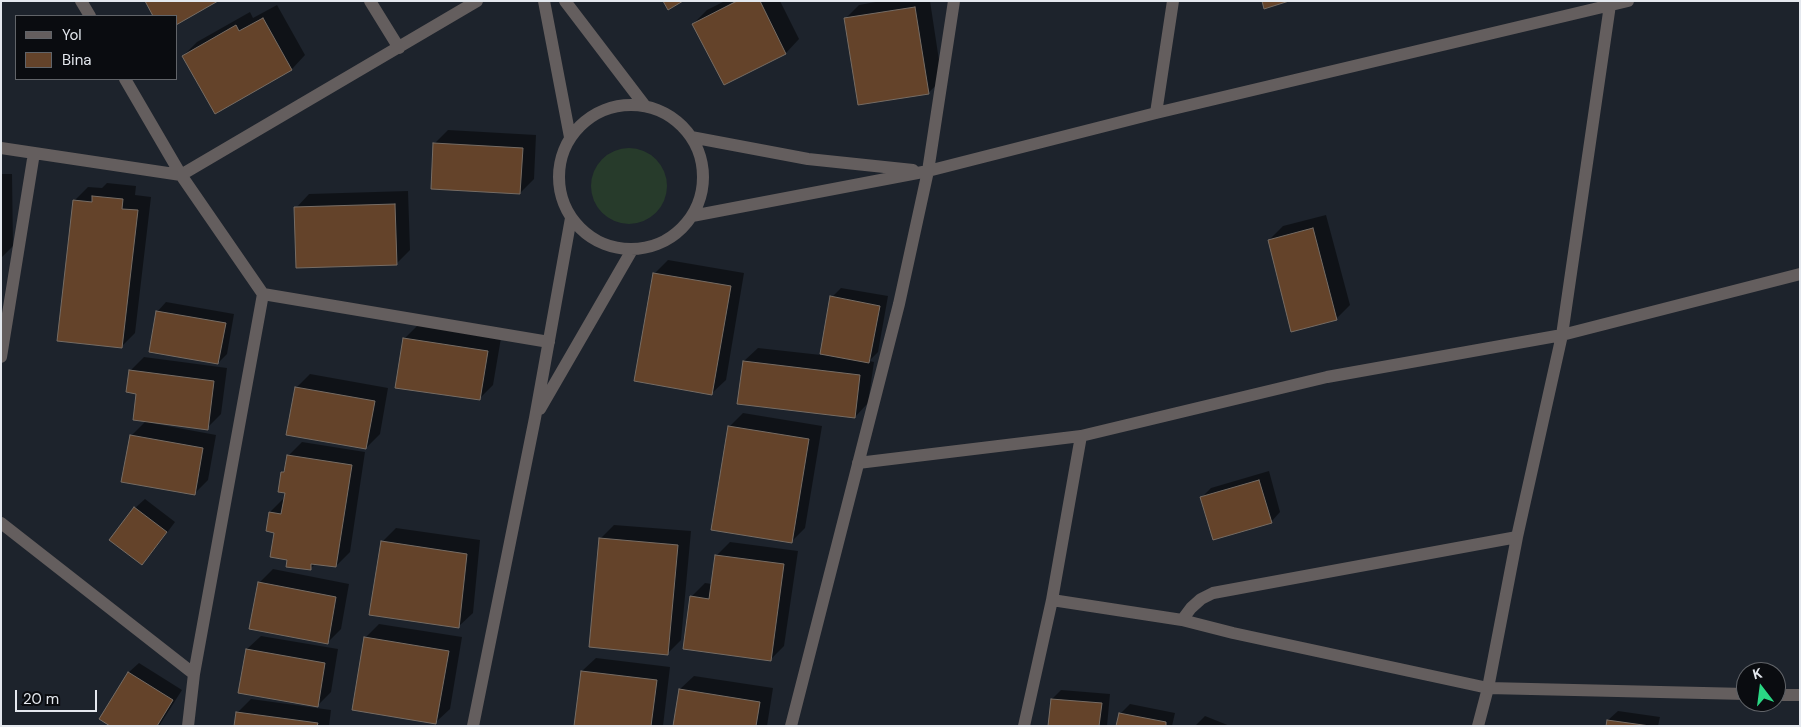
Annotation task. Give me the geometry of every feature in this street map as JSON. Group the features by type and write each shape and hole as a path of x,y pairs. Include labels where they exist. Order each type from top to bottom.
{"street":[{"path":"81,1 89,15"},
{"path":"370,1 399,48"},
{"path":"1,148 180,176 476,1"},
{"path":"544,1 570,137"},
{"path":"565,1 645,106"},
{"path":"791,726 900,304 928,171 954,1"},
{"path":"1156,113 1173,1"},
{"path":"692,216 928,171 1156,113 1628,1"},
{"path":"1478,726 1488,688 1517,538 1562,335 1610,5"},
{"path":"126,80 180,176 263,294 549,342"},
{"path":"617,106 645,106 671,117 691,137 702,162 702,190 692,216 666,241 632,250 608,246 587,236 571,218 560,192 560,164 570,137 590,117 617,106"},
{"path":"691,137 808,159 928,171"},
{"path":"1,357 34,153"},
{"path":"473,726 535,418 571,218"},
{"path":"535,418 632,250"},
{"path":"858,463 1081,436 1327,377 1562,335 1800,274"},
{"path":"188,726 194,674 263,294"},
{"path":"1024,726 1052,600 1081,436"},
{"path":"1,523 194,674"},
{"path":"1182,620 1201,599 1213,593 1517,538"},
{"path":"1052,600 1182,620 1233,633 1488,688 1736,694"},
{"path":"1786,695 1800,696"}],"green space":[{"path":"629,148 643,151 656,159 664,172 667,186 664,200 656,213 643,221 629,224 615,221 602,213 594,200 591,186 594,172 602,159 615,151"}],"building":[{"path":"145,1 218,1 178,24 178,15 152,15"},
{"path":"663,1 683,1 668,10"},
{"path":"737,1 760,1 786,54 724,85 692,24"},
{"path":"1262,1 1289,1 1264,9"},
{"path":"915,7 929,94 858,105 844,18"},
{"path":"263,18 292,70 215,114 182,56 236,25 239,31"},
{"path":"433,143 523,148 520,194 431,189"},
{"path":"92,196 123,199 122,209 138,210 122,348 57,341 73,200 92,202"},
{"path":"395,204 397,265 296,268 294,207"},
{"path":"1313,228 1337,320 1291,332 1268,240"},
{"path":"653,273 731,286 712,395 634,381"},
{"path":"830,296 880,306 869,363 820,354"},
{"path":"156,311 226,323 218,364 149,352"},
{"path":"403,338 488,351 480,400 395,388"},
{"path":"743,361 860,375 855,418 737,404"},
{"path":"129,370 214,381 208,430 133,420 136,394 126,392"},
{"path":"295,387 375,401 366,449 286,435"},
{"path":"728,426 809,439 792,543 711,530"},
{"path":"130,435 203,448 195,495 121,482"},
{"path":"287,455 352,465 336,567 311,564 311,570 286,567 287,560 270,557 274,533 266,531 269,512 281,514 285,493 278,492 281,472 284,472"},
{"path":"1259,480 1272,523 1213,540 1200,497"},
{"path":"134,507 167,532 142,565 109,540"},
{"path":"599,538 678,545 668,655 589,647"},
{"path":"381,541 467,554 459,628 369,615"},
{"path":"715,555 784,564 771,661 683,649 690,596 709,599"},
{"path":"258,582 336,597 328,644 249,629"},
{"path":"364,637 449,651 436,724 352,710"},
{"path":"246,649 325,663 318,707 238,693"},
{"path":"581,671 657,680 651,726 574,726"},
{"path":"128,672 173,700 157,726 110,726 99,719"},
{"path":"679,689 760,702 756,726 673,726"},
{"path":"1051,699 1102,703 1099,726 1048,726"},
{"path":"236,712 318,723 317,726 234,726"},
{"path":"1119,713 1166,722 1166,726 1116,726"},
{"path":"1607,720 1650,726 1606,726"}]}
